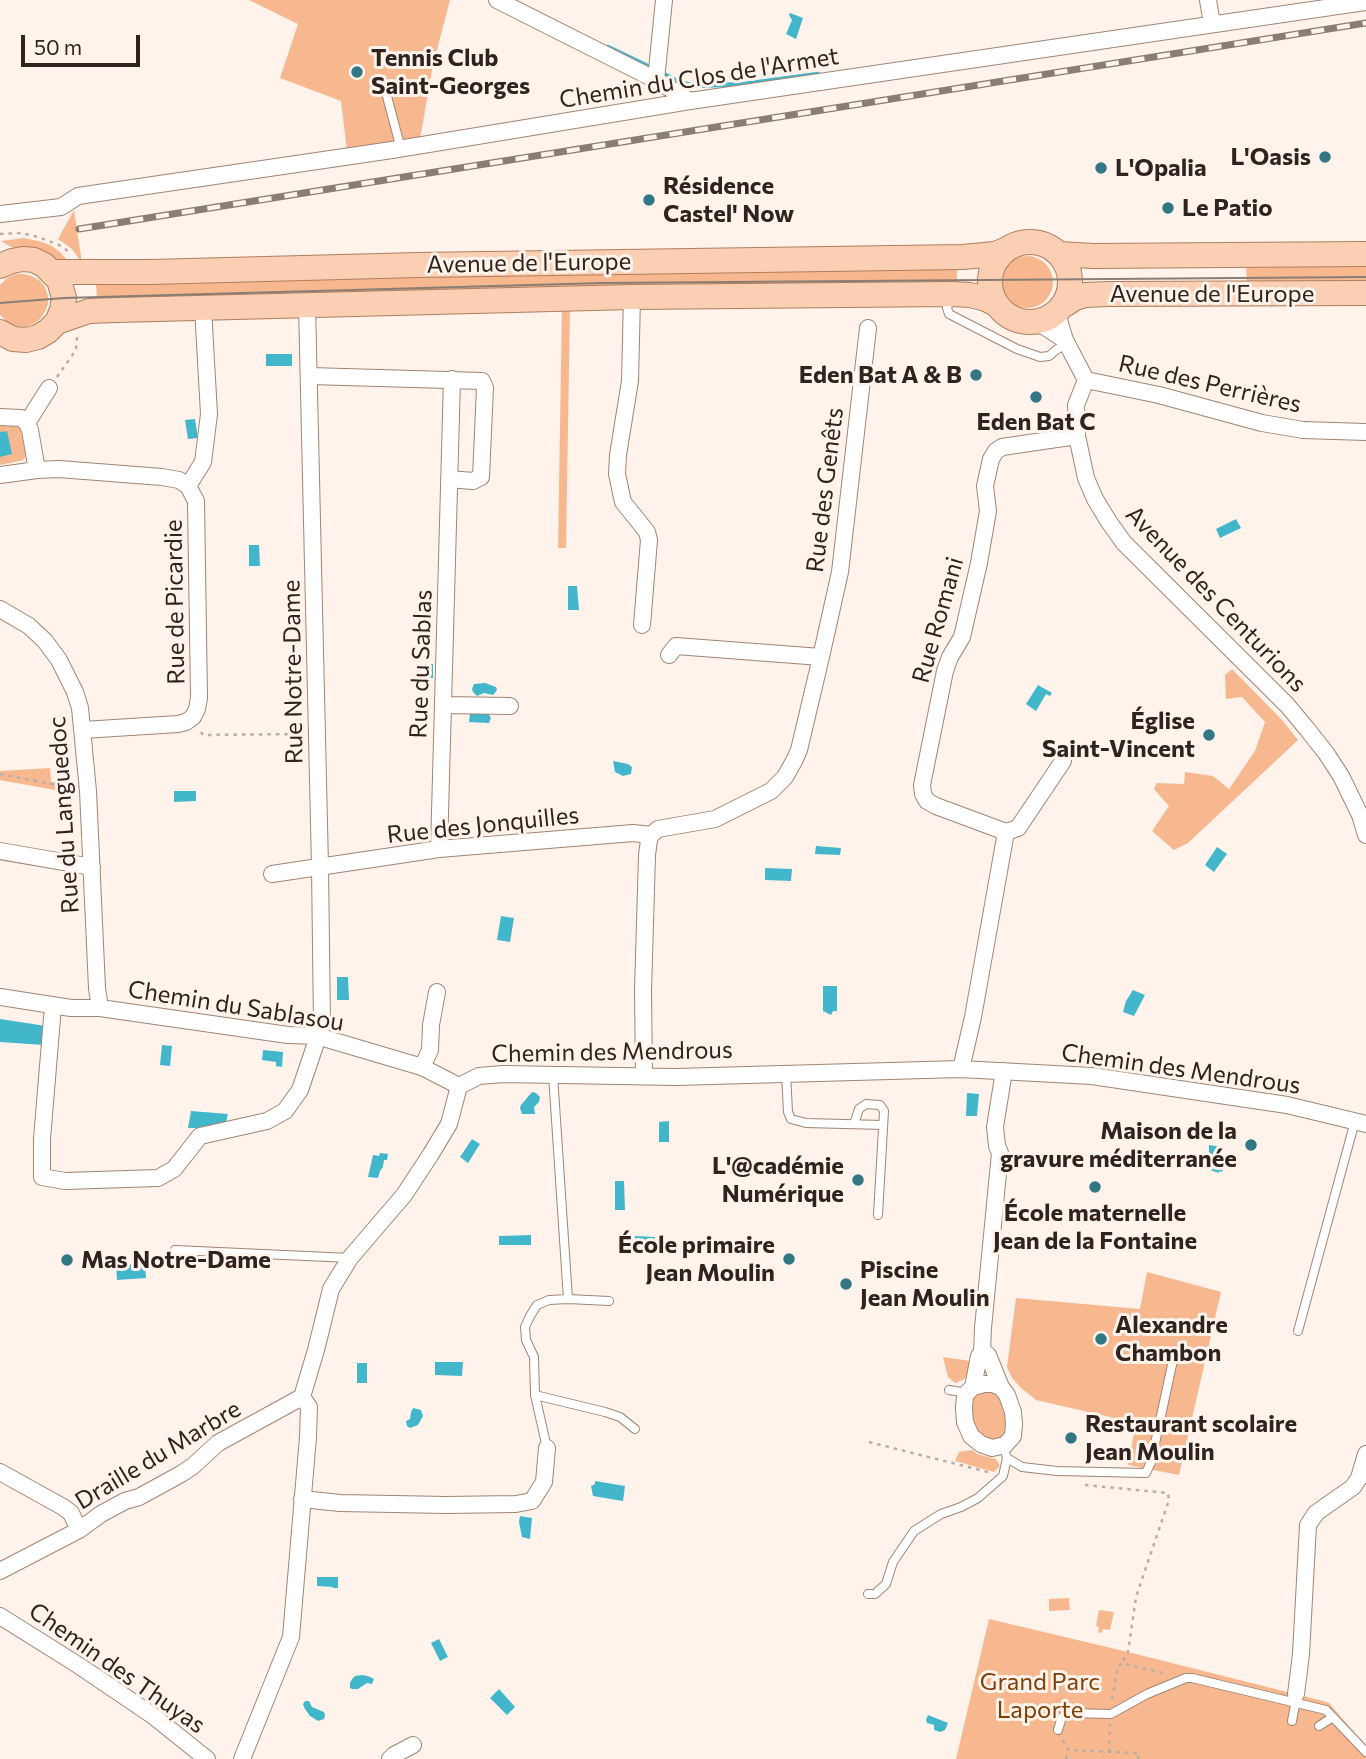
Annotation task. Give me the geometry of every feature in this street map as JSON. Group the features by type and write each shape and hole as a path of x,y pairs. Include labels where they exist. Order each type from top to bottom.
{"main road":[{"path":"1027,242 1050,247 1059,254 1065,262 1070,280 1067,299 1061,308 1047,318 1030,322 1005,314 996,304 991,292 991,272 996,260 1005,250 1015,244 1027,242"},
{"name":"Avenue de l'Europe","path":"52,272 962,257 995,254 1005,250"},
{"name":"Avenue de l'Europe","path":"1059,254 1366,254"},
{"path":"0,266 23,259 34,260 52,272 64,298 57,322"},
{"name":"Avenue de l'Europe","path":"1061,308 1085,295 1366,293"},
{"name":"Avenue de l'Europe","path":"1,333 13,339 38,337 57,322 89,311 632,297 952,294 970,295 996,304"}],"street":[{"path":"497,0 656,80 690,101"},
{"path":"656,80 664,0"},
{"path":"1208,0 1212,24"},
{"name":"Chemin du Clos de l'Armet","path":"0,214 61,207 78,196 401,149 690,101 1366,2"},
{"path":"632,297 630,381 617,474 623,502 647,533 649,540 642,625"},
{"name":"Rue Notre-Dame","path":"53,1006 41,1139 42,1177 65,1181 159,1178 174,1169 200,1136 267,1121 285,1111 300,1090 322,1025 307,305"},
{"path":"188,486 203,462 209,414 204,308"},
{"path":"1061,308 1059,320 1065,342 1086,380"},
{"path":"1030,322 1045,327 1065,342"},
{"name":"Rue des Genêts","path":"652,835 658,830 715,818 771,790 785,777 799,750 840,572 868,328"},
{"path":"310,376 479,379 485,388 481,477 473,481 449,480"},
{"name":"Rue du Sablas","path":"439,849 452,379"},
{"name":"Rue des Perrières","path":"1086,380 1159,395 1262,423 1303,430 1366,432"},
{"name":"Avenue des Centurions","path":"1086,380 1076,405 1077,436 1086,478 1108,522 1124,543 1287,705 1307,729 1341,776 1366,835"},
{"path":"27,423 49,388"},
{"path":"0,417 21,418 27,423 37,470"},
{"name":"Rue Romani","path":"1006,832 927,801 922,785 945,671 962,637 979,563 989,511 985,486 991,459 1002,447 1077,436"},
{"name":"Rue de Picardie","path":"0,475 59,469 162,477 179,480 188,486 196,501 197,709 193,717 178,724 83,730"},
{"name":"Rue du Languedoc","path":"0,609 29,626 45,641 59,660 80,708 88,790 100,1008"},
{"path":"669,655 676,646 821,657"},
{"path":"443,705 510,706"},
{"path":"961,1069 1006,832 1018,828 1063,761"},
{"name":"Rue des Jonquilles","path":"272,874 439,849 633,833 652,835"},
{"path":"644,1076 643,991 647,855 652,835"},
{"path":"0,851 92,867"},
{"path":"422,1067 430,1050 437,992"},
{"name":"Chemin du Sablasou","path":"0,997 53,1006 100,1008 276,1034 317,1037 422,1067 459,1086"},
{"name":"Chemin des Mendrous","path":"459,1086 479,1076 503,1073 644,1076 961,1069 1103,1077 1287,1105 1361,1123"},
{"path":"970,1390 982,1352 1000,1153 995,1127 1004,1071"},
{"path":"242,1759 291,1637 308,1437 309,1407 302,1397 331,1289 350,1258 404,1195 431,1154 449,1124 459,1086"},
{"path":"982,1352 988,1355 1013,1412 1013,1436 1005,1445 1004,1452 981,1444 971,1436 965,1422 964,1408 965,1395 970,1390 984,1384 1001,1387"},
{"name":"Draille du Marbre","path":"0,1571 79,1530 101,1514 181,1474 218,1443 302,1397"},
{"path":"302,1499 340,1503 446,1505 516,1504 532,1501 544,1482 547,1448"},
{"path":"1296,1699 1308,1525 1316,1513 1353,1487 1359,1478 1366,1454"},
{"path":"0,1472 63,1507 71,1513 79,1530"},
{"name":"Chemin des Thuyas","path":"0,1616 152,1715 207,1759"},
{"path":"390,1759 412,1745"}],"lane":[{"path":"384,85 401,149"},
{"path":"952,294 947,308 949,314 1017,349 1040,357 1049,356 1065,342"},
{"path":"786,1073 788,1112 791,1119 806,1123 883,1125"},
{"path":"553,1075 568,1299"},
{"path":"854,1124 859,1109 866,1104 880,1105 884,1111 878,1215"},
{"path":"1298,1331 1361,1123"},
{"path":"175,1250 350,1258"},
{"path":"547,1448 535,1395 534,1357 526,1340 525,1327 537,1305 549,1300 609,1301"},
{"path":"1004,1452 1022,1467 1146,1474 1151,1462 1175,1351"},
{"path":"949,1390 970,1390"},
{"path":"535,1395 620,1417 635,1429"},
{"path":"867,1594 875,1594 886,1584 893,1562 914,1531 942,1514 978,1498 1003,1476 1004,1452"},
{"path":"1058,1730 1062,1717 1067,1713 1113,1713 1147,1694 1192,1678 1296,1699 1326,1710 1366,1752"},
{"path":"1292,1721 1296,1699"},
{"path":"1319,1726 1333,1717"}],"path":[{"path":"0,234 21,233"},
{"path":"49,388 76,350 77,336"},
{"path":"193,717 203,735 317,734"},
{"path":"0,774 88,790"},
{"path":"869,1442 1003,1476"},
{"path":"1110,1752 1112,1703 1118,1667 1128,1652 1136,1597 1169,1500 1168,1493"},
{"path":"1122,1663 1186,1678"},
{"path":"1058,1730 1068,1750 1066,1759"},
{"path":"1068,1750 1139,1753 1138,1759"}],"green space":[{"name":"Tennis Club Saint-Georges","path":"249,0 450,0 433,65 420,139 347,151 341,101 280,78 298,24"},
{"path":"74,210 82,263 72,249 58,239"},
{"path":"24,238 52,246 75,269 18,251 1,241"},
{"path":"1027,256 1037,258 1045,264 1051,272 1051,292 1045,300 1037,306 1027,308 1017,306 1009,300 1003,292 1001,282 1003,272 1009,264 1017,258"},
{"path":"1246,259 1366,259 1366,286 1247,287"},
{"path":"957,268 957,283 97,299 96,285 685,270"},
{"path":"16,274 32,276 40,281 48,296 48,304 40,319 25,327 8,323 0,315 0,285"},
{"path":"562,307 570,307 566,548 558,548"},
{"path":"0,422 17,423 20,427 26,456 24,460 0,465"},
{"path":"1232,669 1298,740 1188,843 1174,850 1152,831 1169,806 1154,789 1157,783 1184,784 1185,772 1213,776 1229,789 1255,751 1265,722 1242,697 1226,699 1225,675"},
{"path":"50,768 51,782 70,782 71,793 0,780 0,771"},
{"path":"1147,1272 1221,1292 1179,1475 1128,1465 1136,1423 1036,1400 1012,1378 1007,1367 1016,1298 1140,1309"},
{"path":"943,1357 970,1361 970,1374 955,1383 948,1377"},
{"path":"989,1391 994,1393 1004,1407 1007,1418 1003,1439 995,1444 975,1432 969,1403 973,1396"},
{"path":"972,1450 996,1459 1000,1466 994,1472 955,1461 959,1452"},
{"path":"1069,1598 1070,1610 1049,1611 1049,1599"},
{"path":"1099,1610 1114,1612 1110,1630 1103,1629 1102,1633 1098,1632 1099,1627 1096,1626"},
{"name":"Grand Parc Laporte","path":"989,1619 1329,1703 1366,1746 1366,1759 956,1759"}],"water":[{"path":"790,13 803,18 796,39 786,34 792,20"},
{"path":"266,354 292,354 292,366 266,366"},
{"path":"195,419 198,438 188,439 185,420"},
{"path":"7,431 12,454 0,457 0,432"},
{"path":"1236,519 1241,528 1220,538 1216,529"},
{"path":"249,545 259,545 260,566 249,566"},
{"path":"568,586 577,586 579,610 568,610"},
{"path":"433,664 433,678 417,679 416,665"},
{"path":"485,683 497,690 493,695 484,693 477,696 472,689 474,684"},
{"path":"1038,685 1052,693 1050,696 1046,694 1036,711 1026,704"},
{"path":"470,712 488,713 491,718 489,723 469,722"},
{"path":"613,761 628,764 632,767 631,774 623,776 615,772"},
{"path":"174,791 196,791 196,801 174,802"},
{"path":"816,846 841,848 840,855 815,854"},
{"path":"1217,847 1227,854 1214,872 1205,865"},
{"path":"765,868 792,869 791,881 765,880"},
{"path":"501,916 514,918 510,942 497,940"},
{"path":"337,977 348,977 349,1000 337,1000"},
{"path":"823,986 837,986 837,1011 833,1011 831,1015 823,1011"},
{"path":"1133,990 1145,995 1134,1016 1123,1012"},
{"path":"0,1019 46,1026 44,1045 0,1042"},
{"path":"162,1045 172,1046 170,1066 160,1065"},
{"path":"263,1050 283,1052 282,1067 276,1066 276,1062 262,1060"},
{"path":"532,1092 540,1097 534,1107 535,1114 522,1114 521,1105"},
{"path":"967,1093 979,1094 977,1116 966,1116"},
{"path":"191,1111 228,1114 226,1122 188,1128"},
{"path":"669,1121 669,1142 659,1142 659,1122"},
{"path":"472,1139 480,1144 468,1163 460,1157"},
{"path":"1209,1145 1223,1147 1222,1172 1207,1169"},
{"path":"380,1153 388,1154 378,1178 368,1177 373,1155 379,1156"},
{"path":"615,1181 624,1181 625,1210 615,1210"},
{"path":"531,1235 531,1245 499,1245 499,1236"},
{"path":"635,1236 655,1237 655,1247 635,1246"},
{"path":"145,1263 146,1278 117,1280 116,1265"},
{"path":"435,1362 463,1362 462,1376 435,1375"},
{"path":"357,1363 367,1363 367,1383 357,1383"},
{"path":"413,1408 421,1410 423,1416 418,1425 410,1428 406,1421 410,1419"},
{"path":"595,1481 625,1486 623,1501 593,1496 591,1486"},
{"path":"520,1516 532,1518 530,1539 522,1537"},
{"path":"317,1577 338,1577 338,1588 317,1586"},
{"path":"439,1639 448,1657 440,1661 431,1643"},
{"path":"362,1675 374,1679 372,1684 367,1683 358,1689 350,1688 352,1679"},
{"path":"499,1689 515,1707 507,1715 490,1698"},
{"path":"305,1701 324,1712 324,1719 318,1721 310,1716 303,1704"},
{"path":"928,1715 948,1723 945,1730 934,1730 934,1725 927,1723"}],"waterway":[{"path":"608,47 654,69"},
{"path":"662,73 679,82 696,86 744,84 818,74"}],"tram line":[{"path":"0,303 64,298 602,283 1366,277"}],"railway":[{"path":"79,229 1366,23"}],"place":[{"name":"Tennis Club Saint-Georges","path":"357,72"},
{"name":"L'Oasis","path":"1325,157"},
{"name":"L'Opalia","path":"1101,168"},
{"name":"Résidence Castel' Now","path":"649,200"},
{"name":"Le Patio","path":"1168,208"},
{"name":"Eden Bat A & B","path":"976,375"},
{"name":"Eden Bat C","path":"1036,397"},
{"name":"Église Saint-Vincent","path":"1209,735"},
{"name":"Maison de la gravure méditerranée","path":"1251,1145"},
{"name":"L'@cadémie Numérique","path":"858,1180"},
{"name":"École maternelle Jean de la Fontaine","path":"1095,1187"},
{"name":"École primaire Jean Moulin","path":"789,1259"},
{"name":"Mas Notre-Dame","path":"67,1260"},
{"name":"Piscine Jean Moulin","path":"846,1284"},
{"name":"Alexandre Chambon","path":"1101,1339"},
{"name":"Restaurant scolaire Jean Moulin","path":"1071,1438"}]}
